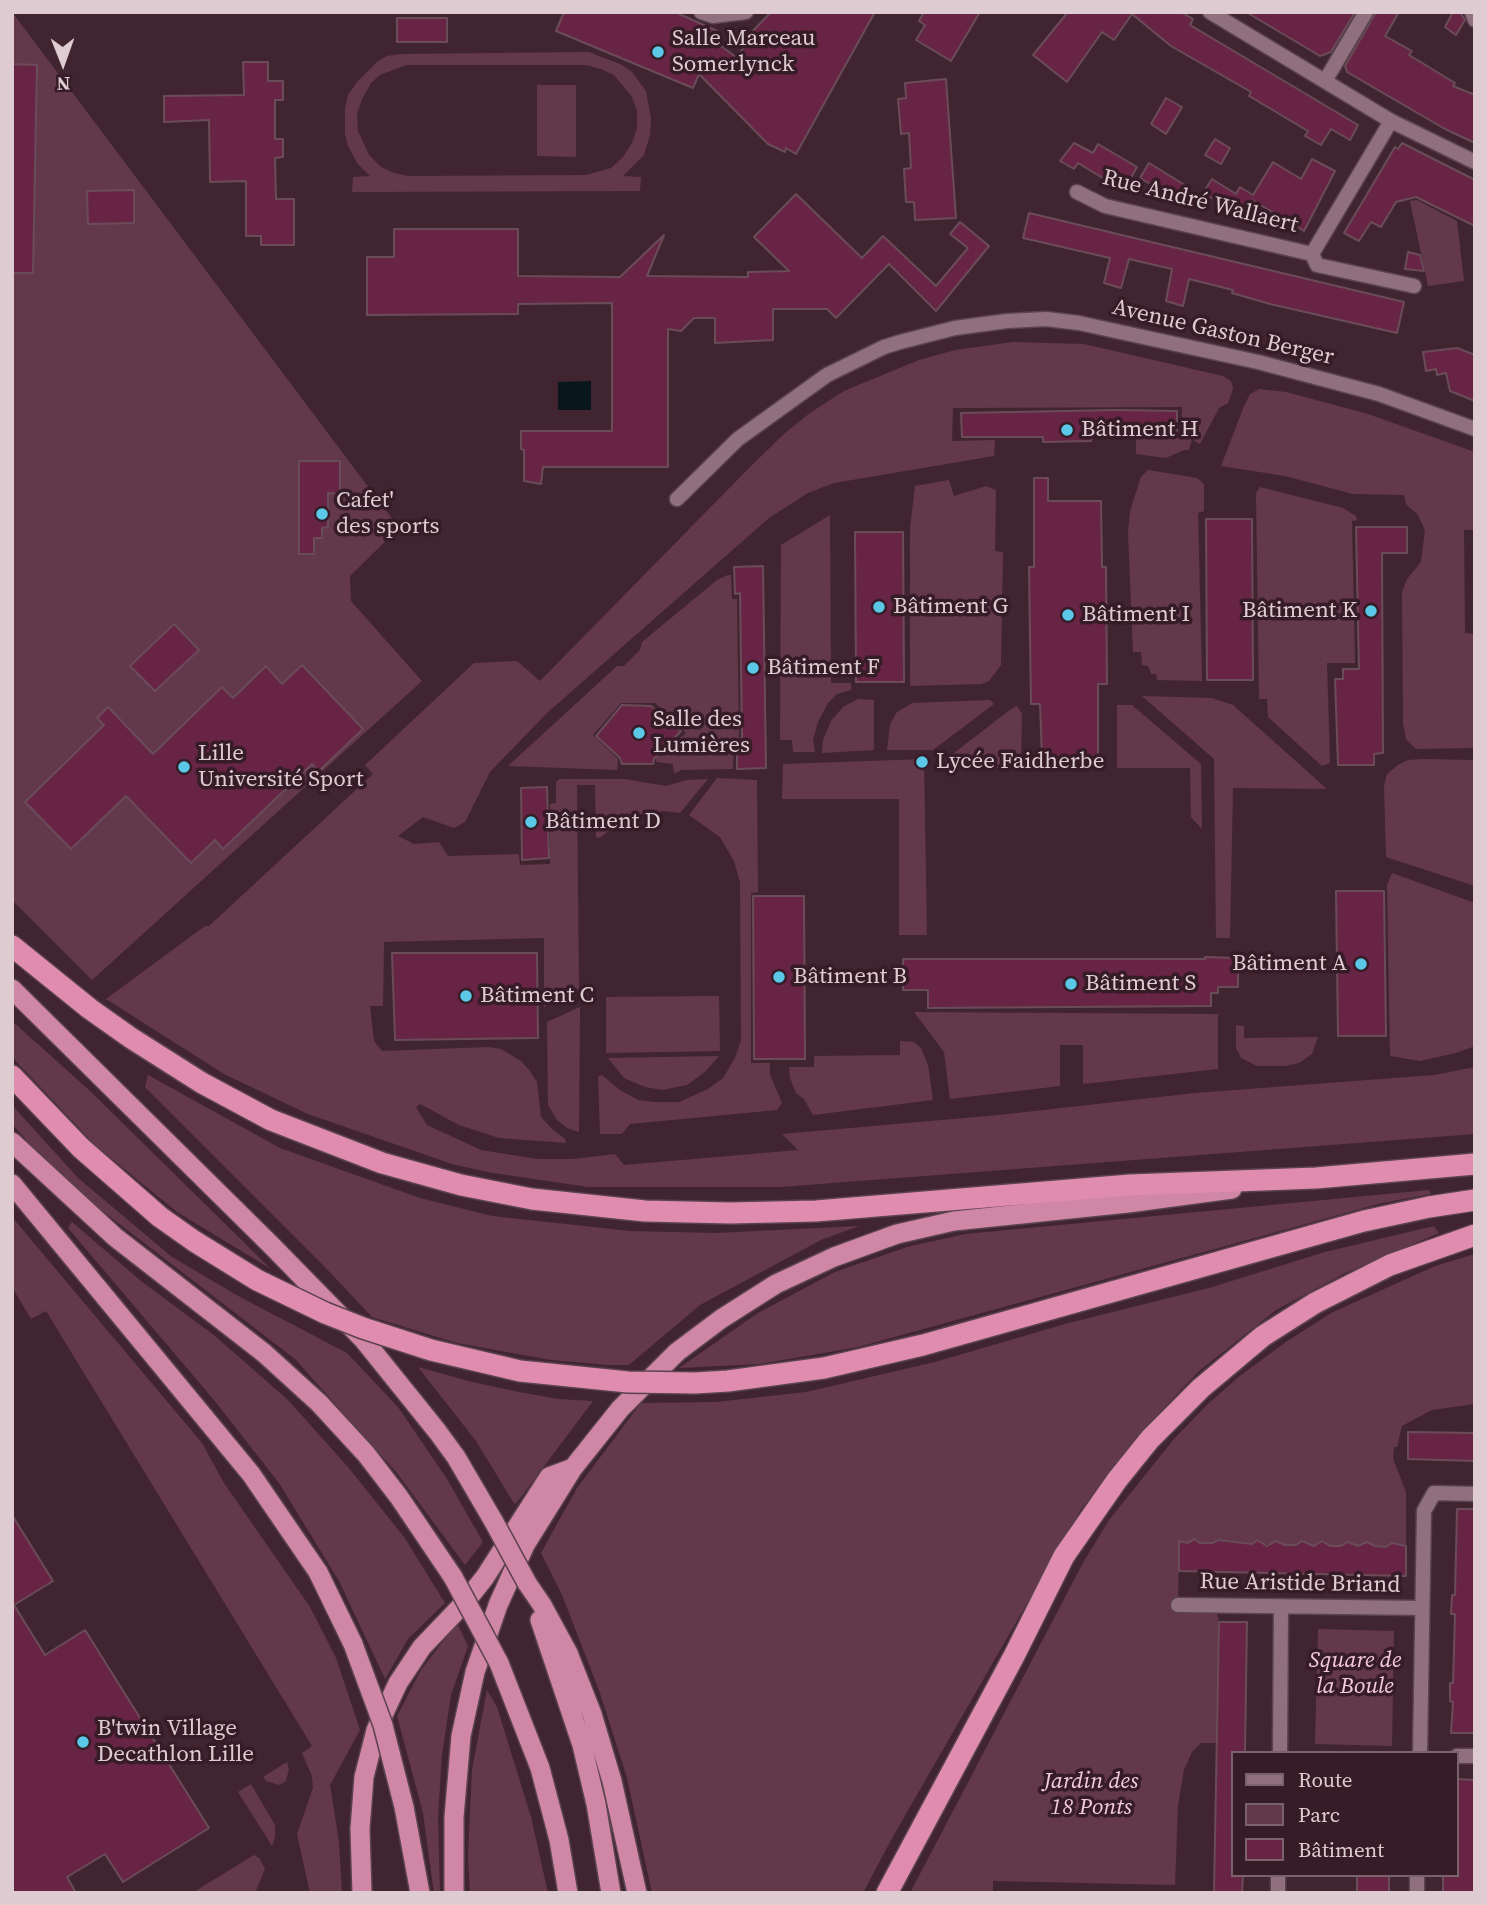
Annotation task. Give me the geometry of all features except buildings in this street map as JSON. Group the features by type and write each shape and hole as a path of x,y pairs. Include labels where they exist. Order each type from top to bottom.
{"highway":[{"path":"12,946 90,1009 131,1038 202,1083 271,1120 382,1163 461,1185 521,1197 645,1211 771,1212 862,1208 1130,1185 1316,1178"},
{"path":"12,989 363,1339 456,1457 568,1653 592,1714 612,1781 637,1893"},
{"path":"12,1076 81,1148 160,1217 257,1280 337,1318 431,1350 520,1371 628,1382 728,1381 824,1368 935,1342 1364,1222 1475,1200"},
{"path":"12,1142 102,1225 247,1339 318,1403 366,1454 399,1497 453,1577 499,1662 540,1768 559,1840 568,1893"},
{"path":"454,1893 455,1787 466,1706 475,1672 510,1576 542,1515 573,1468 620,1409 692,1340 776,1284 866,1244 922,1227 1316,1178 1475,1164"},
{"path":"12,1184 251,1474 318,1572 353,1644 383,1725 404,1807 420,1893"},
{"path":"887,1893 1014,1656 1064,1556 1117,1480 1150,1439 1201,1388 1263,1336 1315,1303 1390,1265 1475,1235"},
{"path":"362,1893 360,1829 364,1777 376,1730 398,1683 422,1647 485,1577 549,1476 573,1468"},
{"path":"527,1583 582,1745 596,1804 611,1893"},
{"path":"404,1807 414,1893"}],"street":[{"path":"701,12 713,16 746,12"},
{"path":"1210,12 1391,121 1475,162"},
{"path":"1325,81 1366,12"},
{"path":"1472,12 1475,20"},
{"name":"Rue André Wallaert","path":"1312,254 1391,121"},
{"name":"Rue André Wallaert","path":"1077,192 1105,206 1312,254"},
{"name":"Rue André Wallaert","path":"1312,254 1317,265 1414,286"},
{"name":"Avenue Gaston Berger","path":"677,499 738,439 827,375 884,347 955,328 1027,319 1079,323 1258,362 1398,400 1475,429"},
{"path":"1420,1751 1424,1511 1434,1493 1475,1494"},
{"name":"Rue Aristide Briand","path":"1178,1605 1422,1608"},
{"path":"1280,1751 1282,1606"}],"green space":[{"path":"12,12 399,528 350,576 351,601 422,681 92,980 12,900"},
{"path":"589,52 620,64 632,72 646,91 651,118 650,135 644,155 623,176 641,177 640,191 352,192 353,177 370,176 357,163 348,146 345,108 348,95 378,61 387,56","holes":["406,65 586,65 614,75 632,97 637,111 637,128 632,143 623,157 611,168 586,175 408,176 381,167 369,155 358,131 357,114 371,83 380,75"]},
{"path":"537,85 576,85 576,157 537,156"},
{"path":"1417,200 1457,221 1464,281 1428,286 1410,201"},
{"path":"1013,342 1084,344 1223,376 1231,381 1233,389 1228,403 1219,408 1200,444 1192,439 1189,450 1166,458 1136,454 1136,438 1181,437 1182,407 953,408 952,441 995,440 994,456 834,483 808,493 769,518 547,713 490,772 465,822 454,828 423,817 398,836 414,844 439,842 448,856 519,854 520,865 550,864 550,804 556,803 556,782 559,779 624,779 666,786 686,780 708,779 680,813 664,811 639,815 620,822 596,838 595,785 577,785 579,992 544,1007 544,938 384,942 383,1006 370,1006 374,1041 382,1051 489,1047 501,1049 521,1061 537,1082 541,1117 566,1143 499,1138 459,1125 420,1104 416,1107 427,1125 481,1150 537,1159 574,1159 615,1154 624,1165 798,1150 782,1134 999,1115 1195,1093 1434,1075 1475,1067 1475,1134 780,1187 588,1187 452,1164 308,1114 224,1074 106,999 205,926 209,926 373,774 365,765 474,663 517,661 540,681 750,467 810,413 844,391 919,360 955,350"},
{"path":"1259,389 1286,392 1368,414 1475,452 1475,530 1464,530 1465,633 1475,634 1475,748 1416,749 1406,739 1403,723 1402,592 1407,579 1421,562 1425,530 1418,515 1406,504 1404,495 1353,494 1285,476 1221,466 1244,406 1250,394"},
{"path":"1148,470 1197,478 1204,484 1204,511 1198,513 1202,681 1157,680 1156,674 1151,674 1148,666 1142,665 1141,652 1133,652 1128,533 1130,511 1141,477"},
{"path":"949,480 954,496 986,486 996,490 995,551 1003,552 1001,665 989,681 981,684 910,686 910,528 915,486"},
{"path":"1260,487 1343,508 1356,516 1357,520 1352,521 1355,663 1327,663 1330,763 1322,766 1268,717 1267,699 1259,699 1256,493"},
{"path":"830,515 831,683 851,683 851,690 837,694 828,703 818,722 813,740 815,752 793,752 792,740 780,740 781,545"},
{"path":"731,575 732,599 737,599 739,739 734,740 733,769 681,770 674,774 673,764 656,762 656,758 686,733 655,703 621,703 593,735 618,759 617,770 508,766 617,666 624,666 640,650 642,642 717,580"},
{"path":"1142,696 1212,698 1233,705 1327,789 1233,788 1230,938 1216,938 1214,759"},
{"path":"858,699 874,700 874,750 822,753 823,740 831,721 843,707"},
{"path":"990,700 994,704 933,750 887,750 890,725 896,713 912,703"},
{"path":"1117,705 1132,705 1201,764 1202,829 1191,817 1190,768 1117,768"},
{"path":"1017,706 1022,714 1021,768 941,768 941,763"},
{"path":"924,759 927,935 899,935 899,799 782,799 783,764"},
{"path":"1408,760 1475,760 1475,886 1386,857 1384,786 1387,774"},
{"path":"717,778 757,780 758,892 751,893 751,1063 770,1063 770,1075 782,1103 777,1110 630,1124 622,1134 600,1134 598,1077 602,1075 638,1100 679,1102 708,1089 723,1078 735,1058 741,1040 740,882 734,861 720,837 689,815"},
{"path":"1392,873 1475,903 1475,1046 1420,1061 1390,1056 1387,885"},
{"path":"719,996 720,1051 606,1053 606,997"},
{"path":"580,1007 579,1132 567,1128 557,1120 548,1105 547,1022"},
{"path":"914,1012 1218,1014 1218,1069 1083,1084 1083,1045 1060,1045 1060,1086 950,1099 944,1052"},
{"path":"12,1021 89,1090 271,1269 177,1212 95,1145 12,1057"},
{"path":"1236,1025 1244,1026 1244,1038 1318,1037 1312,1054 1299,1063 1257,1066 1241,1058 1236,1048"},
{"path":"900,1041 914,1042 921,1048 928,1065 933,1100 813,1115 804,1099 796,1093 789,1067 814,1067 814,1056 900,1055"},
{"path":"719,1056 705,1072 687,1085 662,1090 645,1087 624,1078 608,1058"},
{"path":"148,1075 280,1148 420,1198 492,1216 630,1231 716,1233 859,1226 821,1240 700,1305 629,1365 551,1360 457,1343 372,1317 145,1087"},
{"path":"12,1105 78,1178 172,1257 240,1297 347,1353 398,1407 447,1479 483,1542 465,1565 397,1473 295,1359 61,1179 12,1124"},
{"path":"1429,1190 1431,1194 1382,1203 858,1347 759,1364 679,1368 758,1313 835,1272 907,1247 965,1234"},
{"path":"12,1217 202,1443 224,1483 310,1607 336,1658 360,1730 330,1785 339,1842 342,1893 310,1893 297,1834 313,1788 312,1776 302,1753 312,1746 46,1311 31,1319 12,1287"},
{"path":"72,1222 141,1281 215,1336 288,1400 348,1467 404,1537 445,1603 408,1639 385,1679 339,1581 279,1483 214,1400 68,1228"},
{"path":"1434,1226 1439,1233 1345,1273 1276,1310 1199,1371 1137,1436 1080,1511 863,1893 652,1893 627,1778 600,1693 562,1595 541,1553 577,1488 641,1403 716,1402 806,1392 935,1362 1065,1324 1209,1288 1325,1252"},
{"name":"Jardin des 18 Ponts","path":"1475,1254 1475,1404 1432,1410 1402,1426 1397,1447 1394,1447 1393,1459 1406,1492 1406,1546 1393,1543 1388,1547 1352,1546 1348,1542 1344,1546 1280,1544 1276,1541 1272,1544 1258,1541 1253,1544 1235,1544 1232,1540 1227,1543 1220,1540 1216,1543 1198,1543 1194,1540 1190,1543 1179,1542 1178,1612 1217,1613 1219,1623 1217,1743 1201,1743 1192,1752 1184,1770 1178,1805 1175,1885 993,1881 993,1893 910,1893 1084,1561 1109,1520 1174,1439 1241,1375 1331,1313 1435,1266"},
{"path":"418,1367 519,1392 558,1399 593,1401 515,1505 476,1441"},
{"path":"457,1623 468,1646 451,1695 442,1755 438,1816 440,1893 434,1893 423,1813 397,1716 421,1670"},
{"name":"Square de la Boule","path":"1318,1629 1394,1631 1392,1746 1315,1744"},
{"path":"487,1690 497,1707 531,1817 548,1893 470,1893 468,1856 472,1770"},
{"path":"287,1762 289,1769 286,1781 279,1785 266,1781 263,1777"},
{"path":"251,1784 275,1825 272,1846 238,1792"},
{"path":"254,1855 265,1869 255,1893 192,1893"}],"shaded area":[{"path":"591,381 591,410 558,410 558,382"}],"place":[{"name":"Salle Marceau Somerlynck","path":"658,52"},
{"name":"Bâtiment H","path":"1067,430"},
{"name":"Cafet' des sports","path":"322,514"},
{"name":"Bâtiment G","path":"879,607"},
{"name":"Bâtiment K","path":"1371,611"},
{"name":"Bâtiment I","path":"1068,615"},
{"name":"Bâtiment F","path":"753,668"},
{"name":"Salle des Lumières","path":"639,733"},
{"name":"Lycée Faidherbe","path":"922,762"},
{"name":"Lille Université Sport","path":"184,767"},
{"name":"Bâtiment D","path":"531,822"},
{"name":"Bâtiment A","path":"1361,964"},
{"name":"Bâtiment B","path":"779,977"},
{"name":"Bâtiment S","path":"1071,984"},
{"name":"Bâtiment C","path":"466,996"},
{"name":"B'twin Village Decathlon Lille","path":"83,1742"}]}
